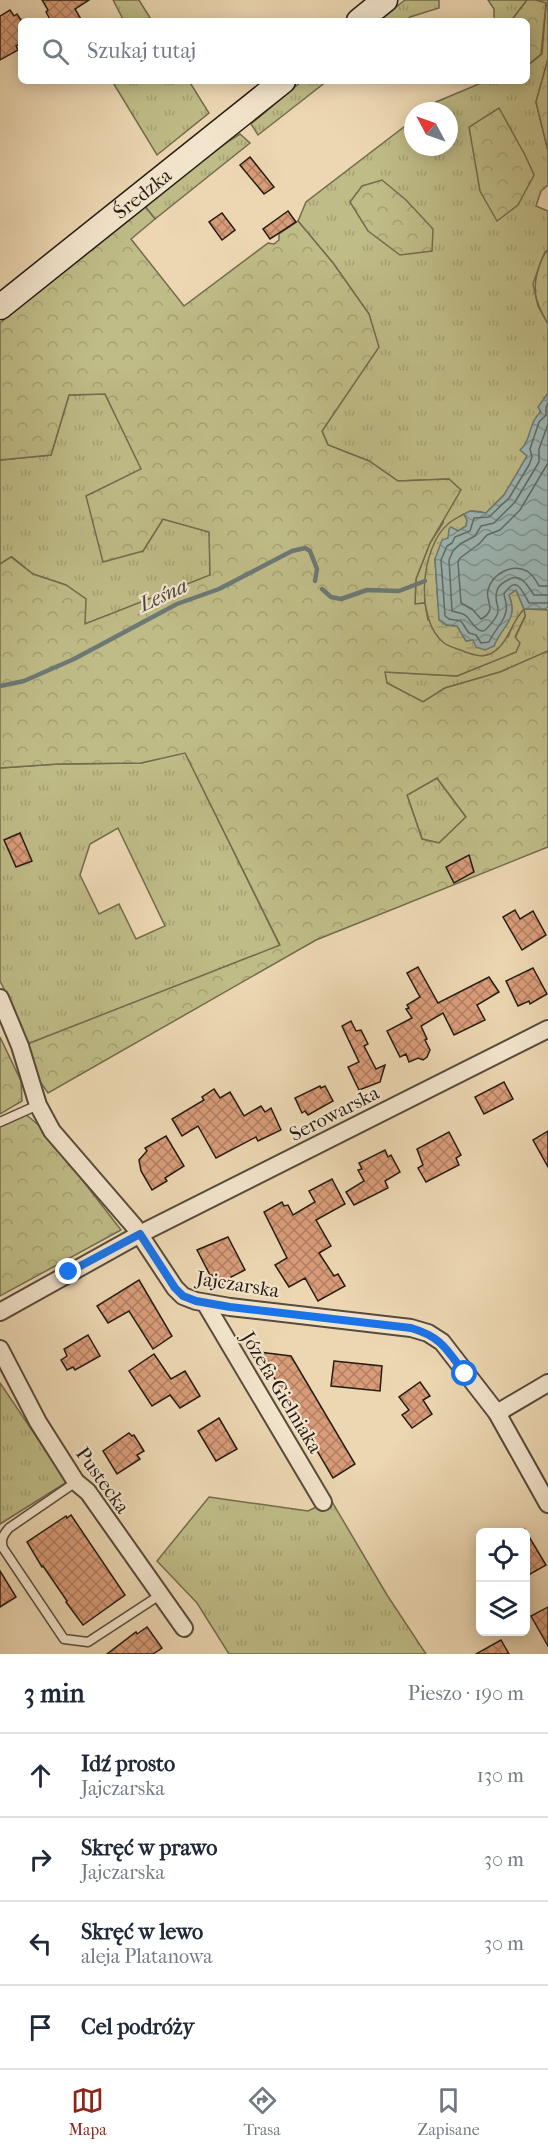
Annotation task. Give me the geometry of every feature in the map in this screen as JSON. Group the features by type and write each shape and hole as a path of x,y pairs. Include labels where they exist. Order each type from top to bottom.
{"main road":[{"path":"363,18 385,0"},
{"name":"Średzka","path":"0,307 280,84"}],"street":[{"name":"Jajczarska","path":"0,998 20,1046 38,1105 52,1131 107,1192 140,1234 175,1288 183,1296 205,1303 411,1328 428,1333 442,1342 497,1413 548,1504"},
{"name":"Serowarska","path":"0,1312 140,1234 548,1029"},
{"name":"Józefa Gielniaka","path":"205,1303 323,1502"},
{"name":"Pustecka","path":"0,1349 38,1422 76,1482 88,1492 184,1628"},
{"path":"497,1413 548,1383"}],"lane":[{"path":"0,1122 38,1105"},
{"path":"76,1482 9,1528 1,1542 64,1639 88,1642 160,1595"}],"green space":[{"path":"113,0 139,0 150,18 122,18"},
{"path":"405,0 439,0 439,8 409,18 382,18"},
{"path":"488,0 527,0 513,18 494,18 494,9"},
{"path":"527,0 546,3 541,54 530,63 530,18 513,18"},
{"path":"536,0 548,0 548,59 536,102 548,151 548,185 541,191 536,206 548,211 548,250 545,252 533,284 538,306 548,324 548,393 526,445 527,456 524,463 504,495 486,513 469,512 441,533 435,543 428,566 425,603 415,604 416,579 430,543 443,523 449,479 398,481 369,461 328,445 322,431 378,346 369,314 333,263 298,221 306,202 404,127 404,156 458,156 458,102 436,102 479,84 530,84 530,64 542,54 546,4"},
{"path":"548,59 548,151 536,102"},
{"path":"114,84 191,84 209,113 157,155"},
{"path":"298,84 323,84 258,135 251,124"},
{"path":"499,108 534,175 518,205 497,221 480,191 469,127"},
{"path":"240,134 250,143 155,219 144,205"},
{"path":"382,180 406,200 433,229 432,251 400,255 368,231 350,202 362,186"},
{"path":"144,205 155,219 131,239 184,306 268,243 274,244 279,240 279,234 298,221 333,263 369,314 379,347 322,431 328,445 369,461 398,481 449,479 461,490 430,543 416,579 415,604 425,603 428,620 508,637 515,620 524,609 525,616 515,637 520,643 516,652 457,676 385,672 387,683 423,702 445,688 500,672 548,651 548,847 316,940 48,1093 32,1070 25,1045 280,945 185,753 141,763 58,764 0,768 0,564 11,557 33,574 66,585 86,599 85,624 210,575 209,532 163,519 143,551 103,562 86,496 141,469 105,394 69,395 51,455 0,460 0,323","holes":["437,778 466,817 439,843 422,839 407,795"]},
{"path":"548,250 548,324 540,310 535,283 543,256"},
{"path":"105,394 142,469 143,551 163,519 210,532 210,576 85,624 66,585 33,574 12,557 0,564 0,460 51,455 69,395"},
{"path":"464,514 467,520 466,526 448,538 435,559 438,603 446,625 457,626 466,641 473,640 494,646 512,610 509,595 516,590 524,609 498,649 485,655 472,654 444,643 434,632 428,618 425,601 427,565 432,549 448,524"},
{"path":"524,609 548,610 548,651 500,672 445,688 423,702 387,683 384,672 457,676 516,652 515,638 525,617"},
{"path":"185,752 280,946 25,1045 10,1001 0,981 0,768 57,764 141,763","holes":["118,828 165,926 136,939 119,904 99,914 80,875 90,844"]},
{"path":"437,778 466,817 439,843 422,839 407,795"},
{"path":"0,1037 21,1081 22,1101 0,1114"},
{"path":"23,1112 42,1128 121,1230 0,1296 0,1125"},
{"path":"0,1383 67,1482 0,1524"},
{"path":"209,1497 308,1511 331,1500 387,1595 426,1654 229,1654 197,1603 157,1561"}],"water":[{"path":"548,393 548,607 524,609 516,590 509,595 512,604 511,617 494,646 485,650 476,647 473,640 466,641 457,626 446,625 439,620 435,559 442,540 448,538 449,529 451,527 458,531 466,526 467,520 464,514 470,511 486,513 504,495 527,456 520,450 541,412 538,407"}],"building":[{"path":"42,0 89,0 75,9 80,18 49,18 46,12 48,10"},
{"path":"10,10 14,16 17,14 20,18 18,45 16,46 18,50 0,60 0,16"},
{"path":"250,157 274,187 264,194 240,165"},
{"path":"288,211 296,222 270,239 263,229"},
{"path":"222,213 235,230 222,240 209,222"},
{"path":"20,833 32,861 16,867 4,840"},
{"path":"469,855 474,872 454,883 446,867"},
{"path":"515,910 520,919 533,911 546,935 522,950 503,917"},
{"path":"418,967 438,1003 489,977 499,992 477,1005 485,1020 454,1035 443,1013 421,1026 430,1050 423,1060 418,1058 409,1062 406,1054 400,1057 387,1031 412,1018 406,1009 409,1008 407,1005 420,997 407,973"},
{"path":"533,968 547,994 530,1004 529,1001 518,1006 506,981"},
{"path":"351,1021 356,1031 361,1030 368,1044 364,1046 376,1069 385,1065 380,1082 359,1090 348,1067 359,1062 342,1026"},
{"path":"504,1082 513,1099 484,1114 475,1097"},
{"path":"320,1086 321,1088 325,1086 333,1101 308,1115 305,1111 302,1113 295,1098"},
{"path":"214,1089 220,1098 230,1092 244,1116 261,1106 265,1112 271,1108 281,1130 258,1141 256,1137 216,1158 198,1126 182,1136 172,1119 204,1100 202,1097"},
{"path":"548,1131 548,1167 533,1140"},
{"path":"449,1132 461,1155 456,1158 459,1165 426,1182 418,1168 423,1165 417,1149"},
{"path":"166,1136 184,1166 152,1190 141,1171 139,1160 147,1151 145,1148"},
{"path":"385,1150 388,1157 391,1155 400,1172 385,1181 388,1188 354,1205 346,1192 364,1181 358,1170 362,1169 359,1163"},
{"path":"332,1179 345,1204 316,1220 331,1246 319,1253 334,1276 338,1274 345,1286 318,1301 305,1278 289,1287 275,1265 287,1258 264,1212 282,1202 284,1206 288,1205 293,1215 315,1202 309,1191"},
{"path":"228,1237 245,1270 229,1278 230,1280 219,1287 197,1250"},
{"path":"139,1280 172,1336 153,1349 129,1311 108,1323 97,1306"},
{"path":"88,1335 100,1356 75,1370 73,1367 67,1370 61,1360 67,1356 64,1349"},
{"path":"259,1352 291,1356 355,1464 333,1478"},
{"path":"154,1354 171,1379 185,1371 200,1396 180,1408 170,1395 152,1406 129,1371"},
{"path":"334,1361 382,1366 380,1391 331,1386"},
{"path":"420,1382 430,1396 423,1400 432,1414 412,1428 402,1415 409,1410 399,1397"},
{"path":"219,1418 237,1449 216,1461 198,1431"},
{"path":"129,1433 134,1435 144,1451 137,1455 140,1459 117,1474 103,1451"},
{"path":"71,1515 125,1595 83,1625 27,1542"},
{"path":"530,1538 546,1565 530,1574"},
{"path":"0,1571 16,1597 0,1607"},
{"path":"548,1607 548,1646 531,1616"},
{"path":"147,1627 162,1648 153,1654 107,1654 136,1632 137,1634"},
{"path":"501,1640 509,1654 476,1654"}],"waterway":[{"name":"Leśna","path":"0,686 24,681 74,659 177,604 219,589 292,551 305,548 310,551 317,569 315,581"},
{"name":"Leśna","path":"322,589 331,597 341,599 367,590 399,591 425,581"}],"route":[{"path":"69,1272 140,1234 175,1288 183,1296 196,1301 230,1307 411,1328 428,1333 442,1342 465,1374"}]}
